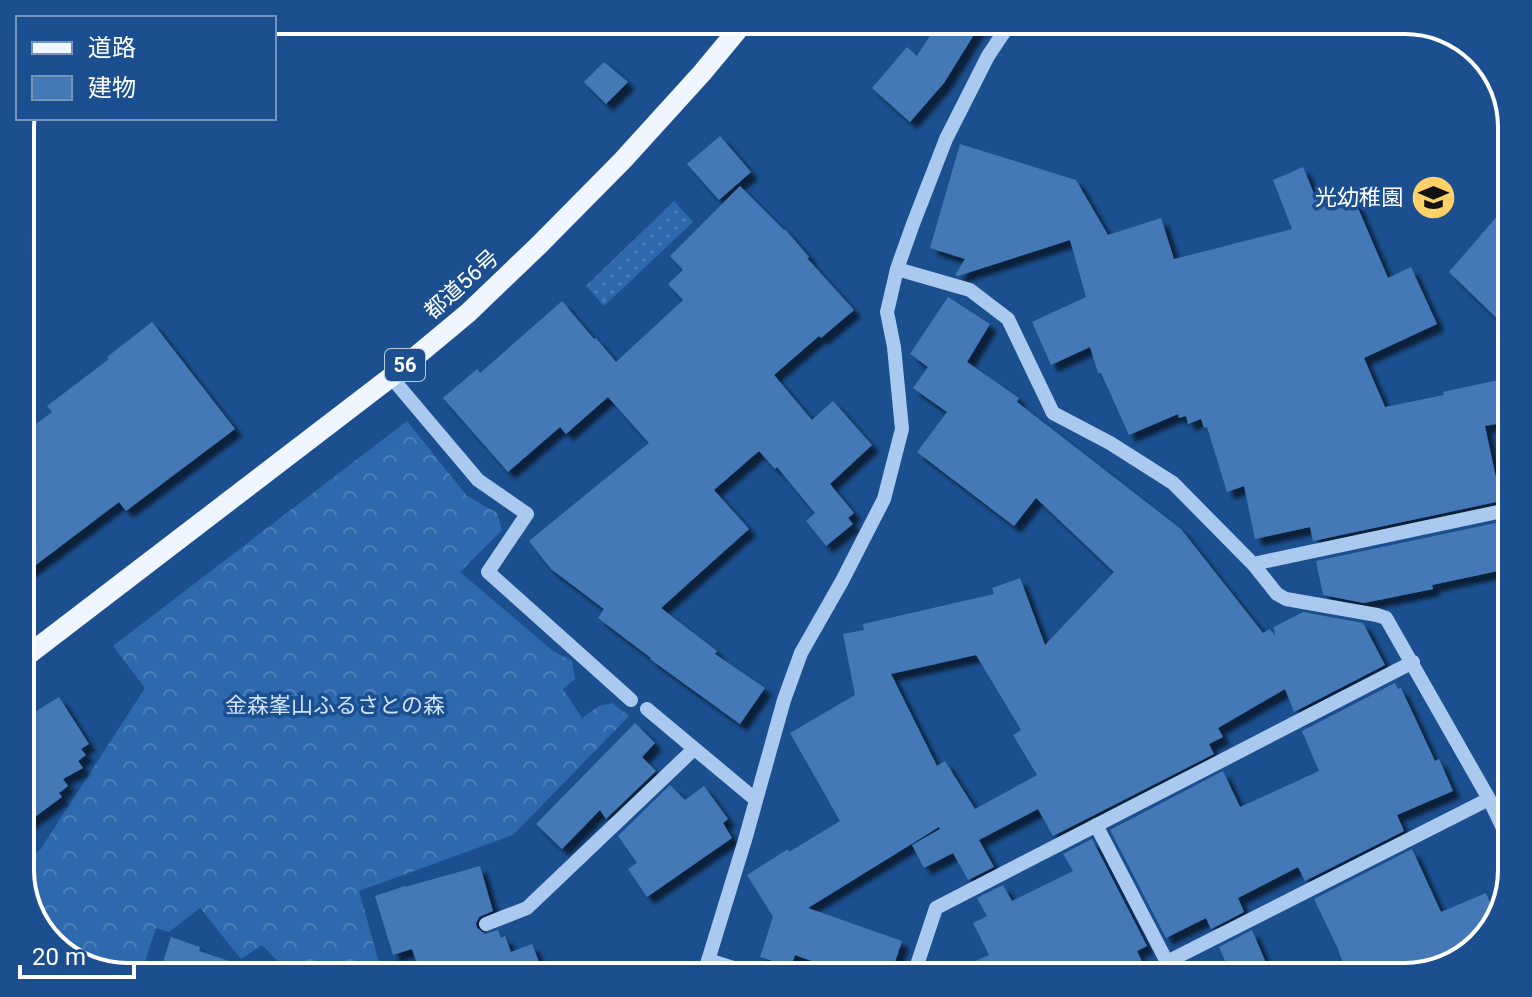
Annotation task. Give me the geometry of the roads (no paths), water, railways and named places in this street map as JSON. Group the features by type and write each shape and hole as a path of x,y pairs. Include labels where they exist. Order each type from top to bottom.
{"main road":[{"name":"都道56号","path":"34,650 391,377 468,313 653,127 734,34"}],"street":[{"path":"707,963 784,700 801,653 884,499 902,429 894,347 887,312 897,269 946,139 988,56 1003,34"},
{"path":"897,269 970,290 1008,319 1053,413 1110,443 1173,483 1253,564 1277,594 1286,599 1386,618 1498,818"},
{"path":"391,377 478,480 527,514 488,572 631,700"},
{"path":"1253,564 1498,512"},
{"path":"918,963 936,908 1413,662"},
{"path":"647,709 756,800"},
{"path":"486,924 527,908 694,749"},
{"path":"1096,825 1167,962 1489,799"},
{"path":"708,960 718,963"}],"place":[{"name":"光幼稚園","path":"1434,197"}],"park label":[{"name":"金森峯山ふるさとの森","path":"335,705"}]}
